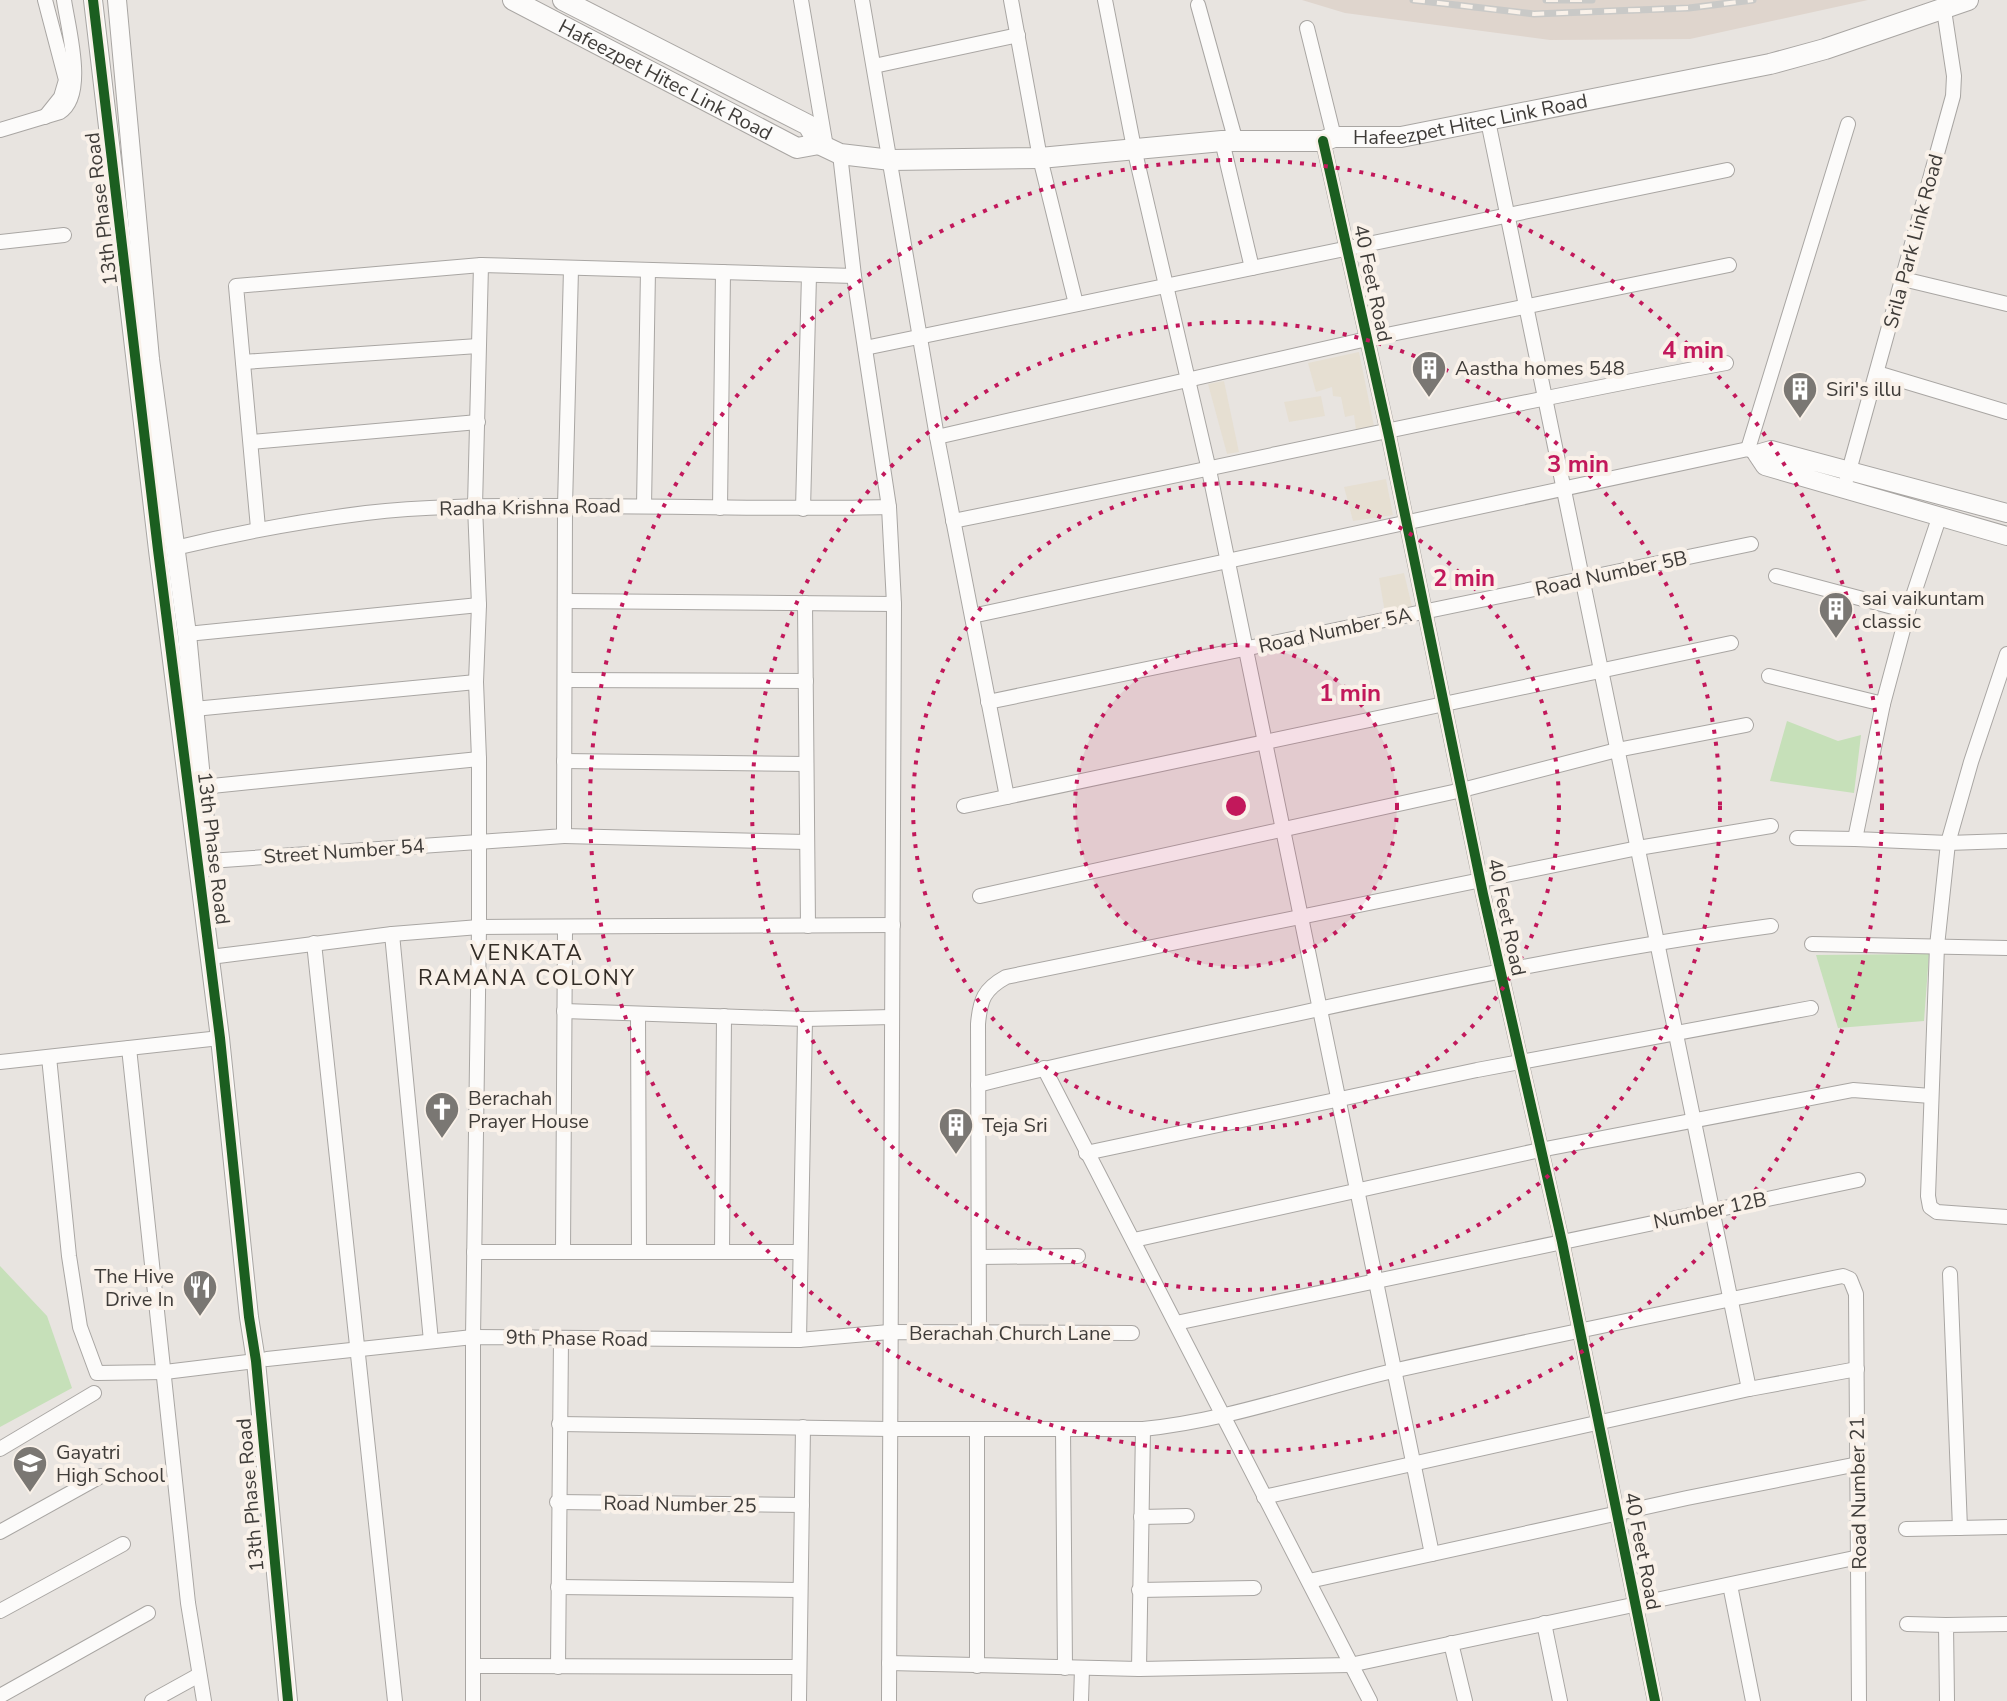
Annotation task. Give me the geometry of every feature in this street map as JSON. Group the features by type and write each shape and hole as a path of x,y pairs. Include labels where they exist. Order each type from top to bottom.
{"main road":[{"name":"Hafeezpet Hitec Link Road","path":"513,0 797,148 828,148 891,160 1040,158 1229,141 1401,137 1770,64 1968,0"},
{"name":"Hafeezpet Hitec Link Road","path":"563,0 808,125 828,148"}],"street":[{"path":"45,0 66,80 61,97 45,117"},
{"path":"0,130 68,107 73,97 75,82 64,0"},
{"name":"13th Phase Road","path":"93,0 200,829 220,1038 301,1701"},
{"name":"13th Phase Road","path":"117,0 150,359 187,634 202,787 200,829 209,861 255,1318"},
{"path":"801,0 854,276 889,507 894,604 889,1701"},
{"path":"862,0 937,437 1007,797"},
{"path":"1011,0 1040,158 1076,304"},
{"path":"1105,0 1134,148 1209,470 1432,1554"},
{"path":"1198,5 1229,141 1252,268"},
{"name":"Srila Park Link Road","path":"1844,490 1953,96 1954,76 1944,10"},
{"name":"40 Feet Road","path":"1307,28 1347,249 1500,971 1562,1242 1655,1701"},
{"path":"874,66 1018,35"},
{"path":"1488,121 1749,1389"},
{"path":"1752,451 1848,124"},
{"path":"865,348 1727,170"},
{"path":"0,242 64,235"},
{"path":"258,528 236,286 481,265 854,276"},
{"path":"473,1701 473,1337 479,927 476,682 479,605 475,506 481,265"},
{"path":"937,437 1367,339 1729,265"},
{"path":"564,836 565,506 571,269"},
{"path":"644,506 648,270"},
{"path":"720,508 723,272"},
{"path":"803,509 809,275"},
{"path":"1903,279 2007,304"},
{"path":"243,362 478,346"},
{"path":"953,521 1209,470 1545,397 1726,363"},
{"path":"1877,373 2007,412"},
{"path":"251,442 478,422"},
{"path":"972,616 1752,451 1771,450 2007,513"},
{"path":"1752,451 1765,466 2007,536"},
{"name":"Radha Krishna Road","path":"175,548 258,528 368,512 475,506 889,507"},
{"path":"1855,839 1883,704 1908,611 1939,518"},
{"name":"Road Number 5B","path":"1425,612 1751,544"},
{"path":"1776,576 1908,611"},
{"path":"566,601 894,604"},
{"path":"805,603 808,926"},
{"path":"187,634 479,605"},
{"name":"Road Number 5A","path":"988,702 1425,612"},
{"path":"964,806 1731,643"},
{"path":"2007,654 1948,843 1937,946 1928,1196 1930,1207 1937,1212 2007,1217"},
{"path":"1769,676 1883,704"},
{"path":"565,680 806,681"},
{"path":"194,709 476,682"},
{"path":"980,896 1462,790 1617,750 1746,725"},
{"path":"202,787 479,759"},
{"path":"564,761 806,764"},
{"path":"979,1333 980,1003 992,984 1006,977 1638,848 1771,826"},
{"name":"Street Number 54","path":"209,861 564,836 807,842"},
{"path":"1797,838 1948,843 2007,841"},
{"path":"218,956 392,934 479,927 565,929 893,925"},
{"path":"978,1085 1044,1068 1500,971 1657,941 1771,926"},
{"path":"563,1252 565,929"},
{"path":"392,934 431,1341"},
{"path":"314,943 395,1701"},
{"path":"1812,944 2007,948"},
{"path":"1086,1153 1520,1062 1811,1008"},
{"path":"564,1011 805,1019 892,1017"},
{"path":"638,1014 639,1252"},
{"path":"722,1252 724,1016"},
{"path":"799,1340 805,1019"},
{"path":"0,1062 220,1038"},
{"path":"129,1048 188,1603 204,1701"},
{"name":"9th Phase Road","path":"49,1057 69,1256 80,1327 97,1373 165,1372 473,1337 799,1340 889,1332"},
{"path":"1044,1068 1370,1701"},
{"path":"1134,1240 1540,1150 1853,1090 1931,1096"},
{"name":"Number 12B","path":"1176,1323 1712,1208 1858,1180"},
{"path":"474,1252 800,1252"},
{"path":"979,1257 1078,1256"},
{"path":"1950,1274 1960,1528"},
{"name":"Road Number 21","path":"1731,1300 1843,1276 1854,1285 1859,1701"},
{"path":"559,1424 889,1429 1143,1429 1183,1425 1394,1371 1731,1300"},
{"name":"Berachah Church Lane","path":"889,1332 1132,1333"},
{"path":"558,1667 557,1502 561,1339"},
{"name":"13th Phase Road","path":"261,1360 288,1701"},
{"path":"1264,1497 1749,1389 1857,1369"},
{"path":"0,1449 94,1393"},
{"path":"799,1701 803,1427"},
{"path":"977,1429 977,1666"},
{"path":"1063,1429 1065,1668"},
{"path":"1139,1669 1143,1429"},
{"path":"1309,1581 1858,1464"},
{"path":"0,1532 101,1476"},
{"name":"Road Number 25","path":"557,1502 802,1505"},
{"path":"1141,1517 1187,1516"},
{"path":"1906,1529 2007,1527"},
{"path":"0,1610 123,1544"},
{"path":"889,1663 1082,1669 1350,1665 1859,1557"},
{"path":"1730,1585 1753,1701"},
{"path":"558,1587 800,1590"},
{"path":"1139,1590 1254,1588"},
{"path":"0,1696 148,1613"},
{"path":"1544,1623 1560,1701"},
{"path":"1907,1624 2007,1624"},
{"path":"1946,1625 1947,1701"},
{"path":"1451,1643 1465,1701"},
{"path":"473,1666 799,1667"},
{"path":"1081,1701 1082,1669"},
{"path":"152,1701 199,1675"}],"shaded area":[{"path":"1302,0 1868,0 1690,39 1550,40 1345,13"},
{"path":"1359,352 1374,426 1356,430 1354,415 1345,417 1341,397 1333,396 1332,387 1316,392 1308,363"},
{"path":"1224,381 1239,452 1227,454 1208,384"},
{"path":"1321,396 1325,416 1289,422 1284,402"},
{"path":"1386,479 1393,515 1353,521 1344,487"},
{"path":"1404,573 1412,606 1385,613 1379,578"}],"green space":[{"path":"1787,721 1838,741 1861,735 1854,793 1770,781"},
{"path":"1929,954 1924,1021 1838,1028 1816,955"},
{"path":"0,1266 47,1316 72,1388 0,1427"}],"railway":[{"path":"1413,0 1534,14 1689,8 1753,0"},
{"path":"1546,0 1592,0"}],"cycle path":[{"path":"93,0 220,1038 256,1361 288,1701"},
{"path":"1323,141 1389,437 1483,894 1562,1242 1655,1701"}],"place":[{"name":"Aastha homes 548","path":"1429,399"},
{"name":"Siri's illu","path":"1800,420"},
{"name":"sai vaikuntam classic","path":"1836,640"},
{"name":"Berachah Prayer House","path":"442,1140"},
{"name":"Teja Sri","path":"956,1156"},
{"name":"The Hive Drive In","path":"200,1318"},
{"name":"Gayatri High School","path":"30,1494"}],"district":[{"name":"VENKATA RAMANA COLONY","path":"527,964"}]}
